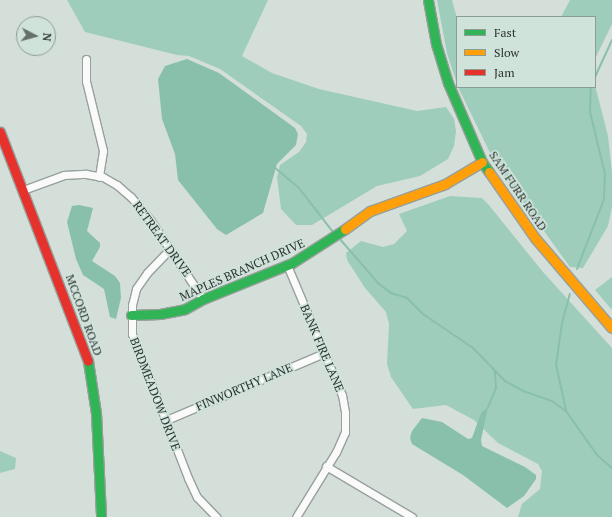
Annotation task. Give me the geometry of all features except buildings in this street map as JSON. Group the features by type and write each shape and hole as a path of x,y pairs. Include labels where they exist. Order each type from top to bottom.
{"street":[{"name":"SAM FURR ROAD","path":"428,0 448,83 482,162 535,238 612,328"},
{"path":"86,59 86,81 103,151 99,176"},
{"name":"MCCORD ROAD","path":"0,132 87,355 96,413 101,517"},
{"name":"MAPLES BRANCH DRIVE","path":"131,315 171,313 287,265 310,254 370,211 409,195 445,184 482,162"},
{"name":"RETREAT DRIVE","path":"23,190 64,175 99,176 117,185 131,197 170,249 203,299"},
{"name":"BIRDMEADOW DRIVE","path":"170,249 147,273 136,289 131,315 132,334 137,353 164,421 197,497 216,517"},
{"name":"BANK FIRE LANE","path":"287,265 342,396 345,412 345,432 296,517"},
{"name":"FINWORTHY LANE","path":"164,421 324,353"},
{"path":"326,466 412,517"}],"shaded area":[{"path":"67,0 268,0 242,56 272,73 319,89 417,111 446,107 454,119 456,131 454,146 448,159 420,176 377,186 312,225 296,225 281,209 277,177 280,165 299,152 306,142 307,134 301,126 220,69 189,56 177,55 85,32"},
{"path":"437,0 452,0 456,16 456,81 447,53"},
{"path":"570,0 612,0 612,24 596,57 596,16 562,16"},
{"path":"187,59 219,73 295,128 298,134 296,145 277,164 263,213 226,235 217,229 178,180 175,154 162,119 158,79 165,66"},
{"path":"458,88 596,88 608,136 612,172 612,207 608,226 583,268 570,267 496,165"},
{"path":"450,196 482,198 543,272 612,348 612,517 518,517 522,504 540,489 542,471 538,464 498,443 474,420 446,405 413,409 391,377 387,364 389,324 386,312 365,288 347,260 346,253 361,241 383,247 394,244 407,231 399,214"},
{"path":"79,205 93,208 87,231 100,243 100,247 92,261 115,276 120,283 121,298 116,319 110,317 104,289 83,275 76,259 67,222 72,206"},
{"path":"612,277 612,310 595,290"},
{"path":"488,407 481,440 482,446 525,467 536,475 536,479 524,496 507,508 463,475 412,444 410,438 412,431 422,418 442,422 468,439 472,438 481,413"},
{"path":"0,451 16,458 15,469 0,473"}],"waterway":[{"path":"596,75 612,40"},
{"path":"577,269 604,199 605,174 590,112 591,88"},
{"path":"274,167 299,188 333,232"},
{"path":"339,238 378,283 391,293 407,298 423,314 473,348 505,381 523,391 552,401 566,411 597,455 612,468"},
{"path":"566,410 556,365 562,323 570,294"},
{"path":"488,407 496,388 495,372"}],"traffic: fast":[{"path":"428,0 436,44 448,83 482,162 489,172"},
{"path":"131,315 160,314 185,309 203,299 292,263 345,229"},
{"path":"88,361 96,413 101,517"}],"traffic: slow":[{"path":"345,229 370,211 445,184 482,162"},
{"path":"489,172 535,238 612,328"}],"traffic: jam":[{"path":"0,132 88,361"}]}
